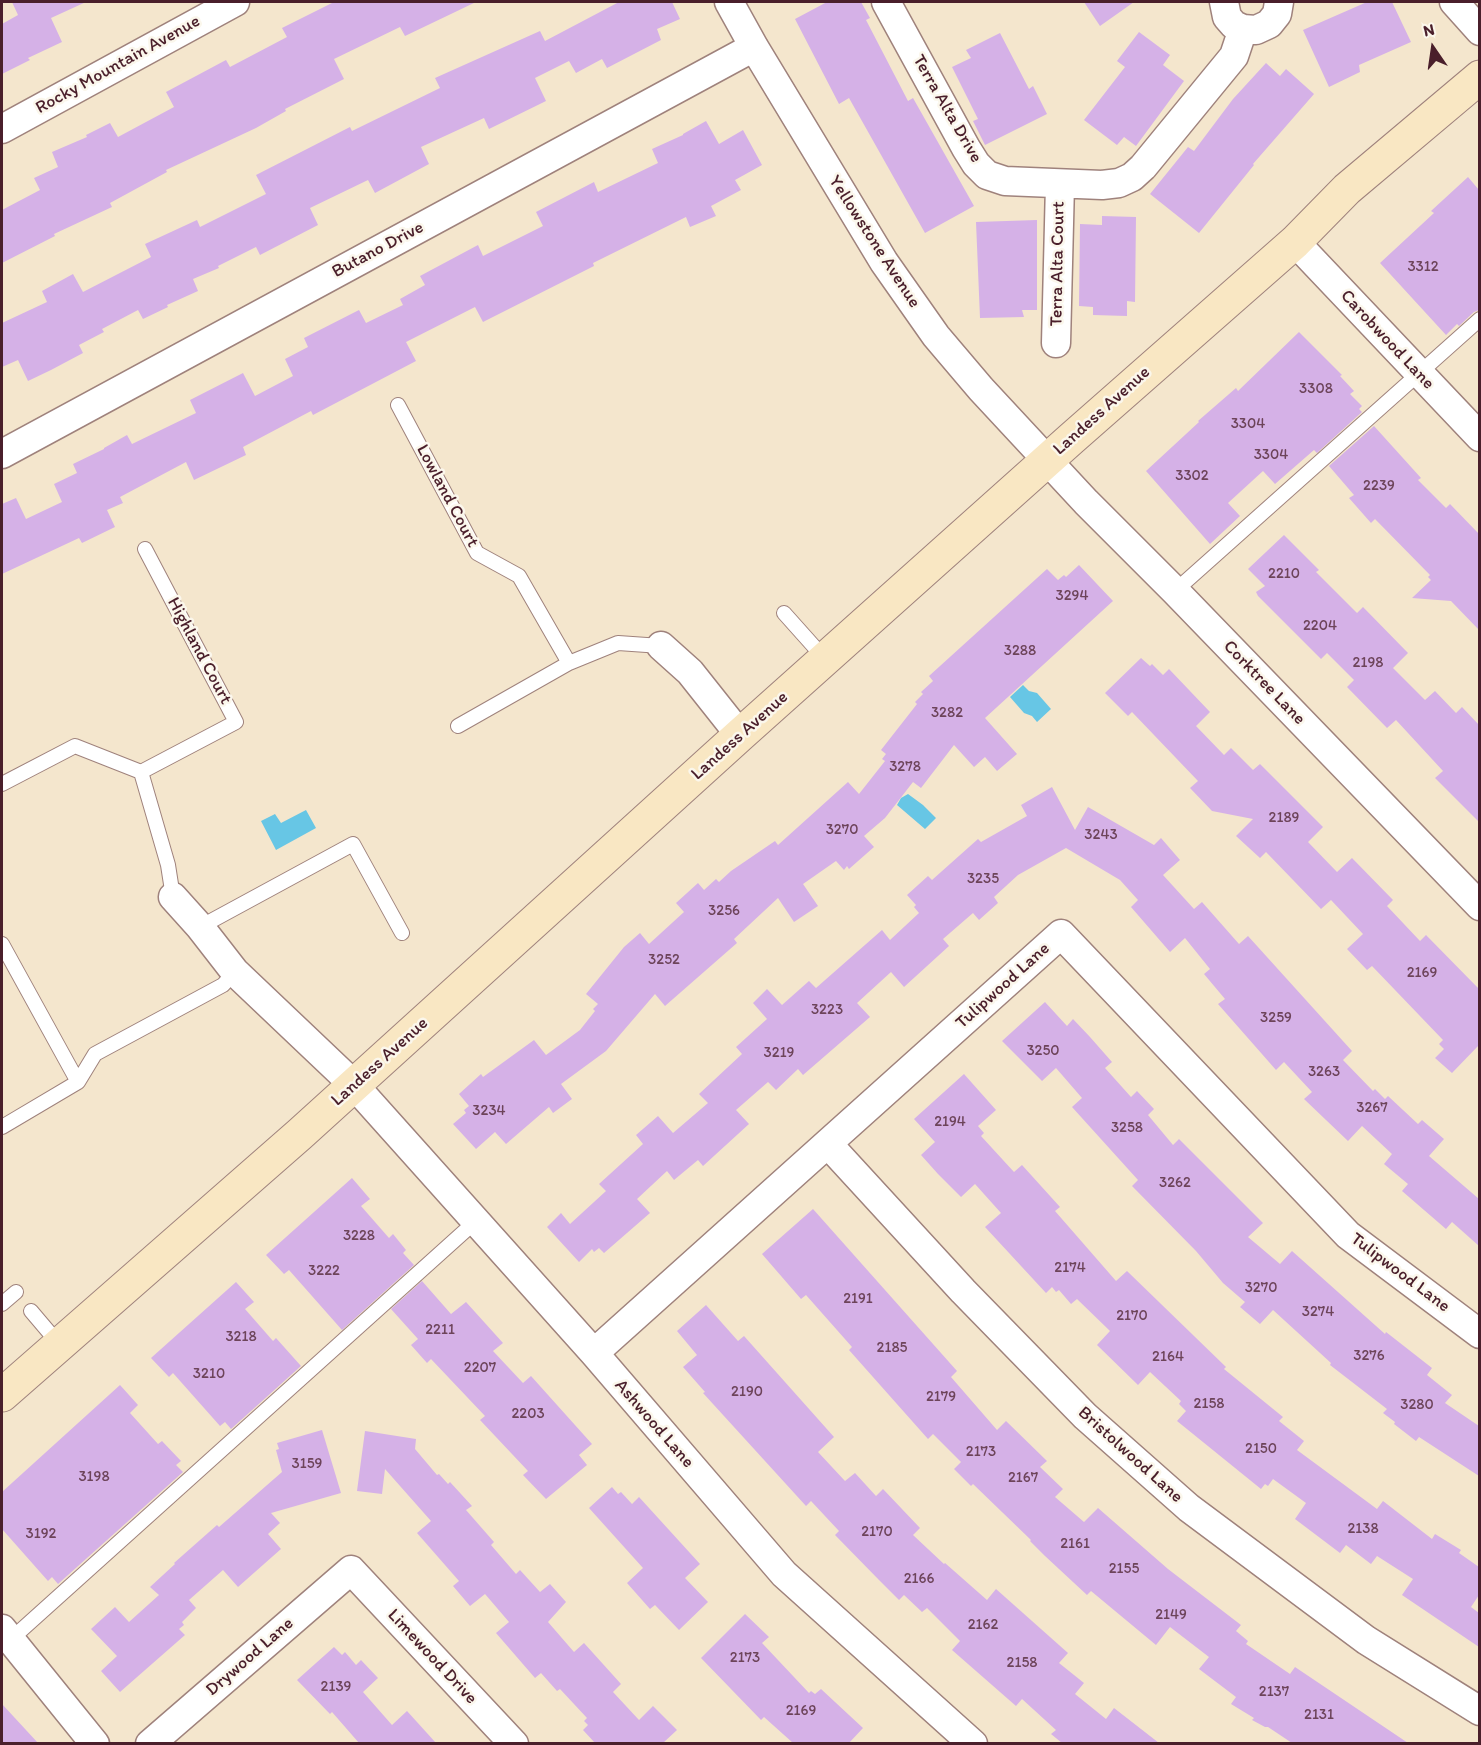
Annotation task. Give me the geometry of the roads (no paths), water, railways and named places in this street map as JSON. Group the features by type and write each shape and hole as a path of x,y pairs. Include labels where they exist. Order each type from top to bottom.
{"main road":[{"name":"Landess Avenue","path":"2,1395 354,1085 740,735 1295,242 1347,189 1479,77"}],"street":[{"name":"Rocky Mountain Avenue","path":"2,129 235,2"},
{"name":"Yellowstone Avenue","path":"729,2 890,272 936,336 981,389 1048,460"},
{"name":"Terra Alta Drive","path":"886,2 976,164 987,175 1005,181 1102,185 1119,183 1132,177 1143,167 1234,56 1243,29"},
{"path":"1224,2 1227,17 1234,25 1243,29 1256,30 1269,24 1277,14 1279,2"},
{"path":"1454,2 1479,31"},
{"name":"Butano Drive","path":"2,454 754,47"},
{"name":"Terra Alta Court","path":"1056,343 1060,184"},
{"name":"Carobwood Lane","path":"1295,242 1479,437"},
{"name":"Corktree Lane","path":"1048,460 1086,502 1479,906"},
{"path":"661,646 690,672 740,735"},
{"path":"173,897 235,972 354,1085"},
{"name":"Tulipwood Lane","path":"594,1353 1061,934 1348,1235 1479,1334"},
{"name":"Ashwood Lane","path":"354,1085 594,1353 784,1574 973,1743"},
{"name":"Bristolwood Lane","path":"828,1144 963,1291 1085,1416 1189,1508 1366,1640 1479,1711"},
{"name":"Drywood Lane","path":"150,1743 351,1570"},
{"name":"Limewood Drive","path":"351,1570 514,1743"},
{"path":"4,1639 95,1743"}],"lane":[{"path":"1175,591 1479,319"},
{"name":"Lowland Court","path":"399,405 477,553 519,576 569,663"},
{"name":"Highland Court","path":"141,772 237,722 145,549"},
{"path":"784,613 826,660"},
{"path":"458,726 569,663 618,643 661,646"},
{"path":"2,784 75,746 141,772 168,866 173,897"},
{"path":"200,927 353,844 402,933"},
{"path":"2,944 78,1082"},
{"path":"2,1127 78,1082 95,1054 223,985 235,972"},
{"path":"4,1639 476,1221"},
{"path":"2,1304 16,1292"},
{"path":"32,1311 59,1344"}],"water":[{"path":"1023,685 1029,691 1037,693 1051,709 1037,722 1032,716 1024,713 1010,697"},
{"path":"908,794 936,818 925,829 897,805 901,798"},
{"path":"306,810 316,828 276,850 261,821 275,814 281,823"}]}
